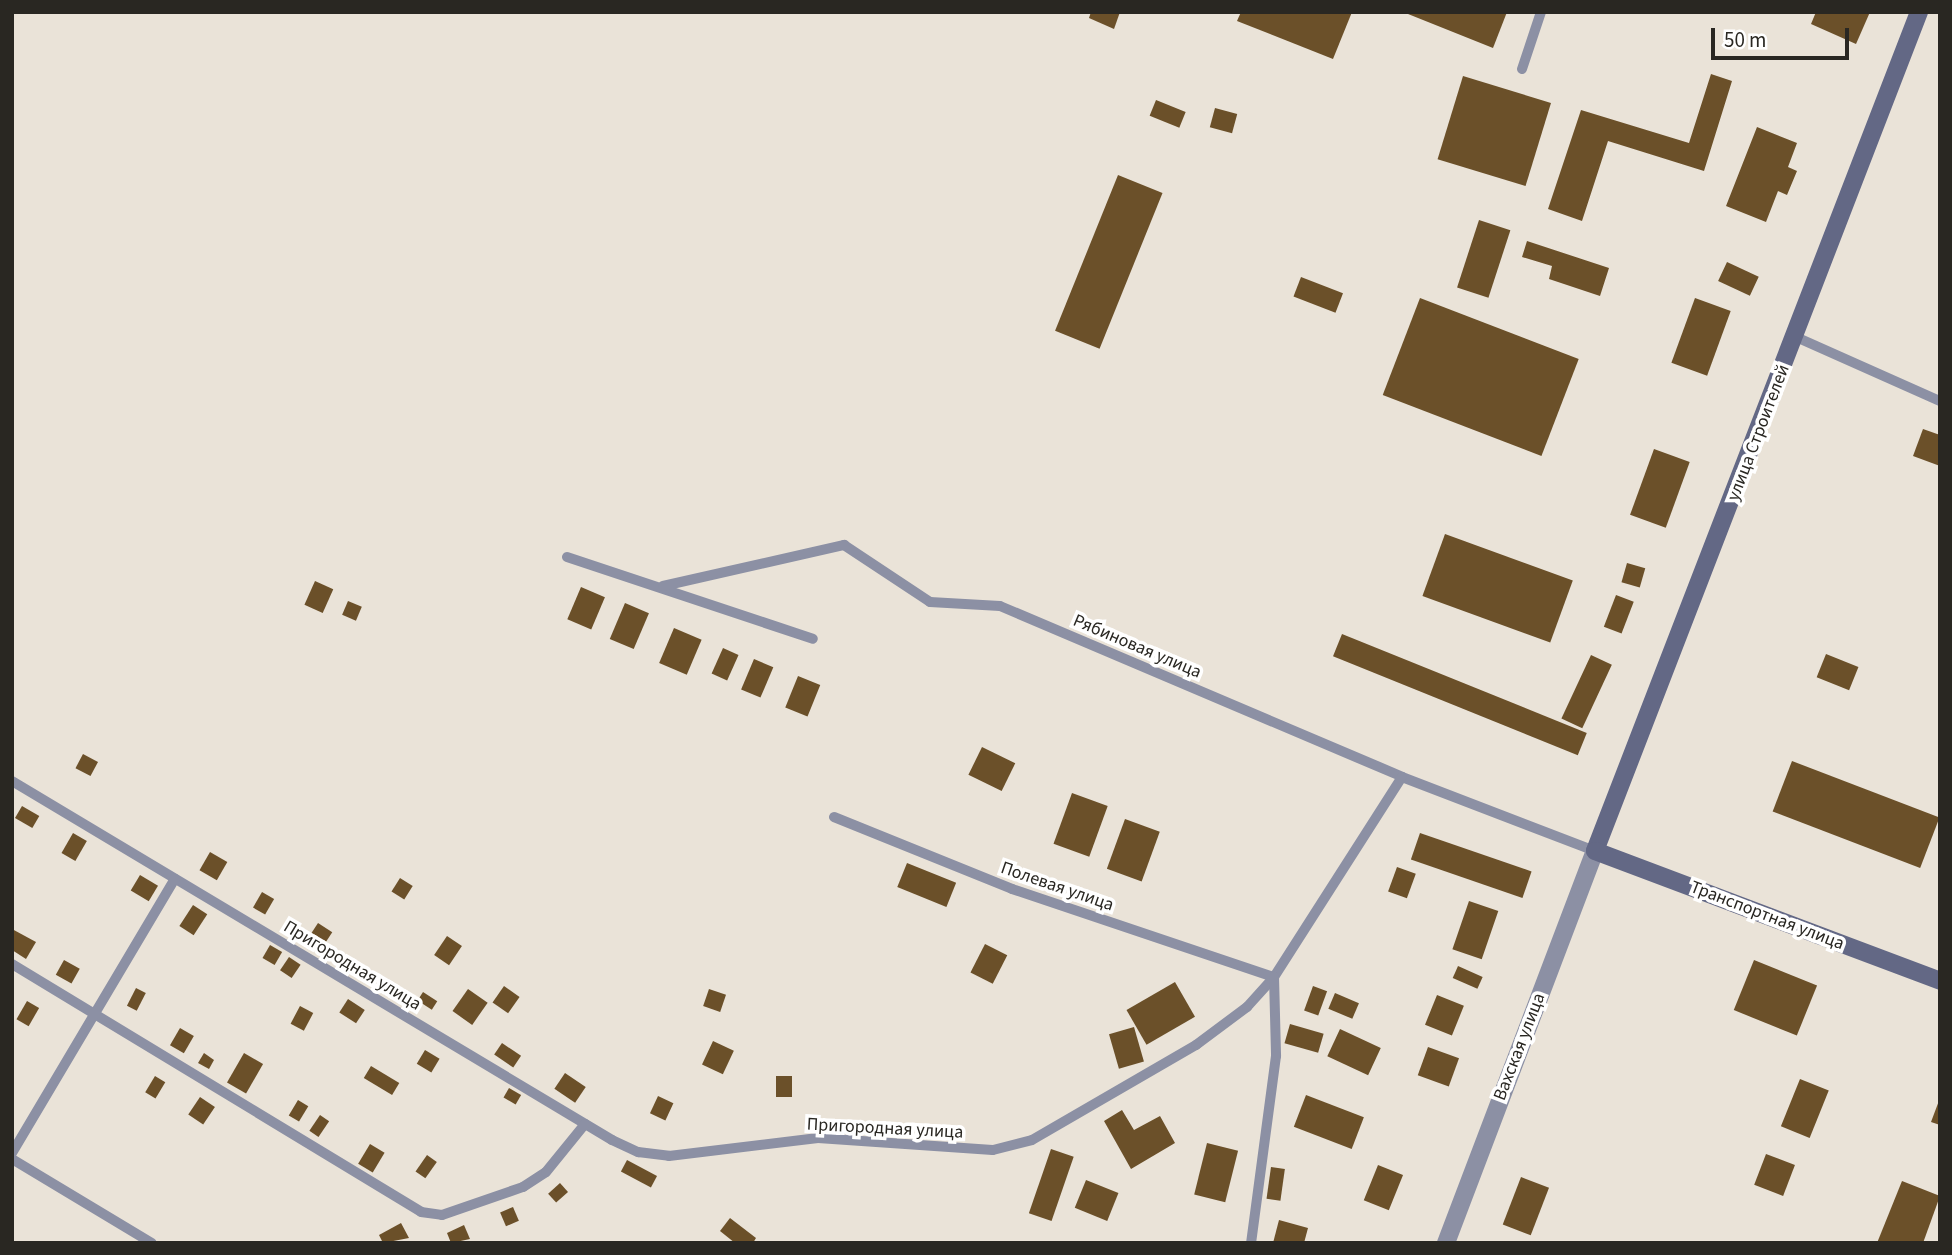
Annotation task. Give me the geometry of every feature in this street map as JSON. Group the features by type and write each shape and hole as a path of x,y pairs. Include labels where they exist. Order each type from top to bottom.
{"main road":[{"name":"улица Строителей","path":"1595,851 1796,337 1919,12"},
{"name":"Транспортная улица","path":"1595,851 1940,981"}],"street":[{"name":"Вахская улица","path":"1446,1243 1595,851"}],"lane":[{"path":"1522,69 1541,12"},
{"path":"1796,337 1940,401"},
{"name":"Рябиновая улица","path":"663,586 844,545 930,602 1000,606 1402,777 1595,851"},
{"name":"Рябиновая улица","path":"568,557 663,586 813,639"},
{"name":"Пригородная улица","path":"12,781 585,1124 638,1152 669,1156 818,1138 993,1150 1032,1140 1196,1045 1247,1007 1274,977 1402,777"},
{"name":"Полевая улица","path":"834,817 1012,889 1274,977"},
{"path":"12,1153 175,879"},
{"path":"12,964 96,1013 299,1142 421,1212 442,1215 523,1187 546,1171 585,1124"},
{"path":"1251,1243 1276,1056 1274,977"},
{"path":"12,1159 152,1243"}],"building":[{"path":"1091,12 1120,12 1114,29 1089,18"},
{"path":"1241,12 1352,12 1333,59 1237,21"},
{"path":"1403,12 1507,12 1493,48"},
{"path":"1816,12 1870,12 1856,44 1811,24"},
{"path":"1711,74 1732,81 1704,171 1608,141 1582,221 1548,209 1581,110 1689,143"},
{"path":"1463,76 1551,103 1526,186 1438,159"},
{"path":"1156,100 1186,112 1179,128 1150,116"},
{"path":"1215,108 1237,114 1232,133 1210,127"},
{"path":"1757,127 1797,143 1788,167 1797,171 1787,195 1778,191 1766,222 1726,206"},
{"path":"1118,175 1163,193 1100,349 1055,331"},
{"path":"1479,220 1510,230 1488,298 1457,288"},
{"path":"1527,241 1609,268 1600,296 1549,279 1552,266 1522,257"},
{"path":"1727,262 1759,277 1750,296 1718,281"},
{"path":"1301,277 1343,293 1335,313 1293,297"},
{"path":"1420,298 1579,359 1541,456 1383,395"},
{"path":"1695,298 1731,311 1707,376 1671,363"},
{"path":"1923,429 1940,435 1940,466 1913,456"},
{"path":"1654,449 1690,462 1666,528 1630,515"},
{"path":"1445,534 1573,581 1550,643 1422,596"},
{"path":"1627,563 1645,568 1640,587 1621,582"},
{"path":"315,581 333,589 323,613 304,605"},
{"path":"581,587 605,597 591,629 567,619"},
{"path":"1616,595 1634,602 1622,634 1604,627"},
{"path":"348,601 362,607 356,621 342,615"},
{"path":"625,603 649,613 634,649 610,639"},
{"path":"674,628 702,640 687,675 659,663"},
{"path":"1342,634 1587,733 1578,755 1333,656"},
{"path":"723,648 739,655 727,680 712,674"},
{"path":"1826,654 1858,667 1849,690 1817,677"},
{"path":"1591,655 1612,665 1582,728 1561,718"},
{"path":"754,659 773,667 760,698 741,689"},
{"path":"798,676 820,685 808,717 785,708"},
{"path":"982,747 1015,763 1002,791 968,775"},
{"path":"83,754 98,762 90,776 75,768"},
{"path":"1792,761 1940,818 1920,868 1773,811"},
{"path":"1072,793 1108,806 1089,857 1054,844"},
{"path":"22,806 39,816 32,828 15,818"},
{"path":"1125,819 1160,832 1142,881 1107,869"},
{"path":"73,833 87,841 75,861 62,853"},
{"path":"1420,833 1532,871 1522,898 1411,859"},
{"path":"210,852 227,862 217,880 200,870"},
{"path":"907,863 956,883 946,907 897,887"},
{"path":"1397,867 1416,874 1407,898 1388,891"},
{"path":"140,875 158,886 149,901 131,890"},
{"path":"400,878 413,886 404,900 392,892"},
{"path":"262,892 274,899 265,915 253,908"},
{"path":"1469,901 1498,911 1482,959 1452,949"},
{"path":"193,905 207,914 194,935 179,926"},
{"path":"318,923 332,932 321,950 307,941"},
{"path":"12,929 36,942 26,959 12,950"},
{"path":"447,936 462,946 449,965 434,955"},
{"path":"985,944 1007,955 993,984 970,973"},
{"path":"270,945 282,952 275,965 262,958"},
{"path":"289,957 301,965 292,978 280,970"},
{"path":"64,960 80,969 72,984 56,975"},
{"path":"1754,960 1817,985 1797,1036 1734,1010"},
{"path":"1458,966 1483,977 1477,989 1453,978"},
{"path":"1175,982 1195,1017 1147,1045 1127,1010"},
{"path":"504,986 520,997 508,1013 493,1002"},
{"path":"1313,986 1327,991 1318,1016 1304,1010"},
{"path":"136,988 146,993 137,1011 127,1006"},
{"path":"468,989 488,1003 472,1025 453,1011"},
{"path":"709,989 726,995 720,1012 703,1006"},
{"path":"423,992 437,1001 432,1010 418,1000"},
{"path":"1335,993 1359,1003 1352,1019 1328,1009"},
{"path":"1437,995 1464,1006 1452,1036 1425,1025"},
{"path":"348,999 365,1010 356,1023 339,1012"},
{"path":"27,1001 39,1008 29,1026 16,1019"},
{"path":"300,1006 313,1013 304,1031 291,1024"},
{"path":"1290,1024 1324,1034 1318,1053 1284,1043"},
{"path":"1134,1027 1144,1062 1119,1069 1109,1034"},
{"path":"180,1028 194,1036 184,1053 170,1045"},
{"path":"1340,1029 1381,1048 1368,1075 1327,1056"},
{"path":"713,1041 734,1051 723,1074 702,1065"},
{"path":"502,1043 521,1056 513,1067 494,1055"},
{"path":"1428,1047 1459,1058 1449,1086 1418,1075"},
{"path":"425,1050 440,1059 431,1072 417,1064"},
{"path":"204,1053 214,1060 209,1069 198,1063"},
{"path":"244,1053 263,1064 246,1093 227,1082"},
{"path":"371,1066 399,1083 392,1095 364,1078"},
{"path":"565,1073 586,1087 575,1103 554,1089"},
{"path":"155,1076 165,1082 156,1098 145,1092"},
{"path":"776,1076 792,1076 792,1097 776,1097"},
{"path":"1800,1079 1829,1091 1810,1138 1781,1126"},
{"path":"509,1088 521,1095 516,1105 504,1098"},
{"path":"1306,1095 1364,1117 1352,1149 1294,1127"},
{"path":"658,1096 673,1103 665,1120 650,1113"},
{"path":"200,1097 215,1107 203,1124 188,1114"},
{"path":"1940,1098 1940,1125 1931,1122"},
{"path":"298,1100 308,1106 299,1122 289,1115"},
{"path":"1122,1110 1134,1130 1160,1116 1175,1143 1131,1169 1104,1121"},
{"path":"320,1115 329,1121 318,1137 309,1131"},
{"path":"1207,1143 1238,1151 1225,1202 1194,1194"},
{"path":"370,1144 385,1153 373,1172 358,1164"},
{"path":"1051,1149 1074,1157 1052,1221 1029,1213"},
{"path":"1766,1154 1795,1165 1783,1196 1754,1185"},
{"path":"427,1155 437,1162 425,1178 416,1171"},
{"path":"627,1160 657,1176 651,1187 621,1171"},
{"path":"1378,1165 1403,1175 1389,1210 1364,1200"},
{"path":"1271,1167 1285,1169 1280,1201 1267,1199"},
{"path":"1521,1177 1549,1188 1531,1235 1503,1225"},
{"path":"1086,1180 1118,1193 1107,1221 1075,1208"},
{"path":"1902,1181 1940,1196 1923,1243 1877,1243"},
{"path":"560,1183 568,1192 556,1203 548,1194"},
{"path":"513,1207 519,1221 506,1226 500,1212"},
{"path":"730,1218 756,1238 753,1243 735,1243 720,1231"},
{"path":"1279,1220 1308,1228 1304,1243 1273,1243"},
{"path":"401,1223 409,1238 383,1243 379,1235"},
{"path":"464,1225 470,1239 451,1243 447,1233"}]}
